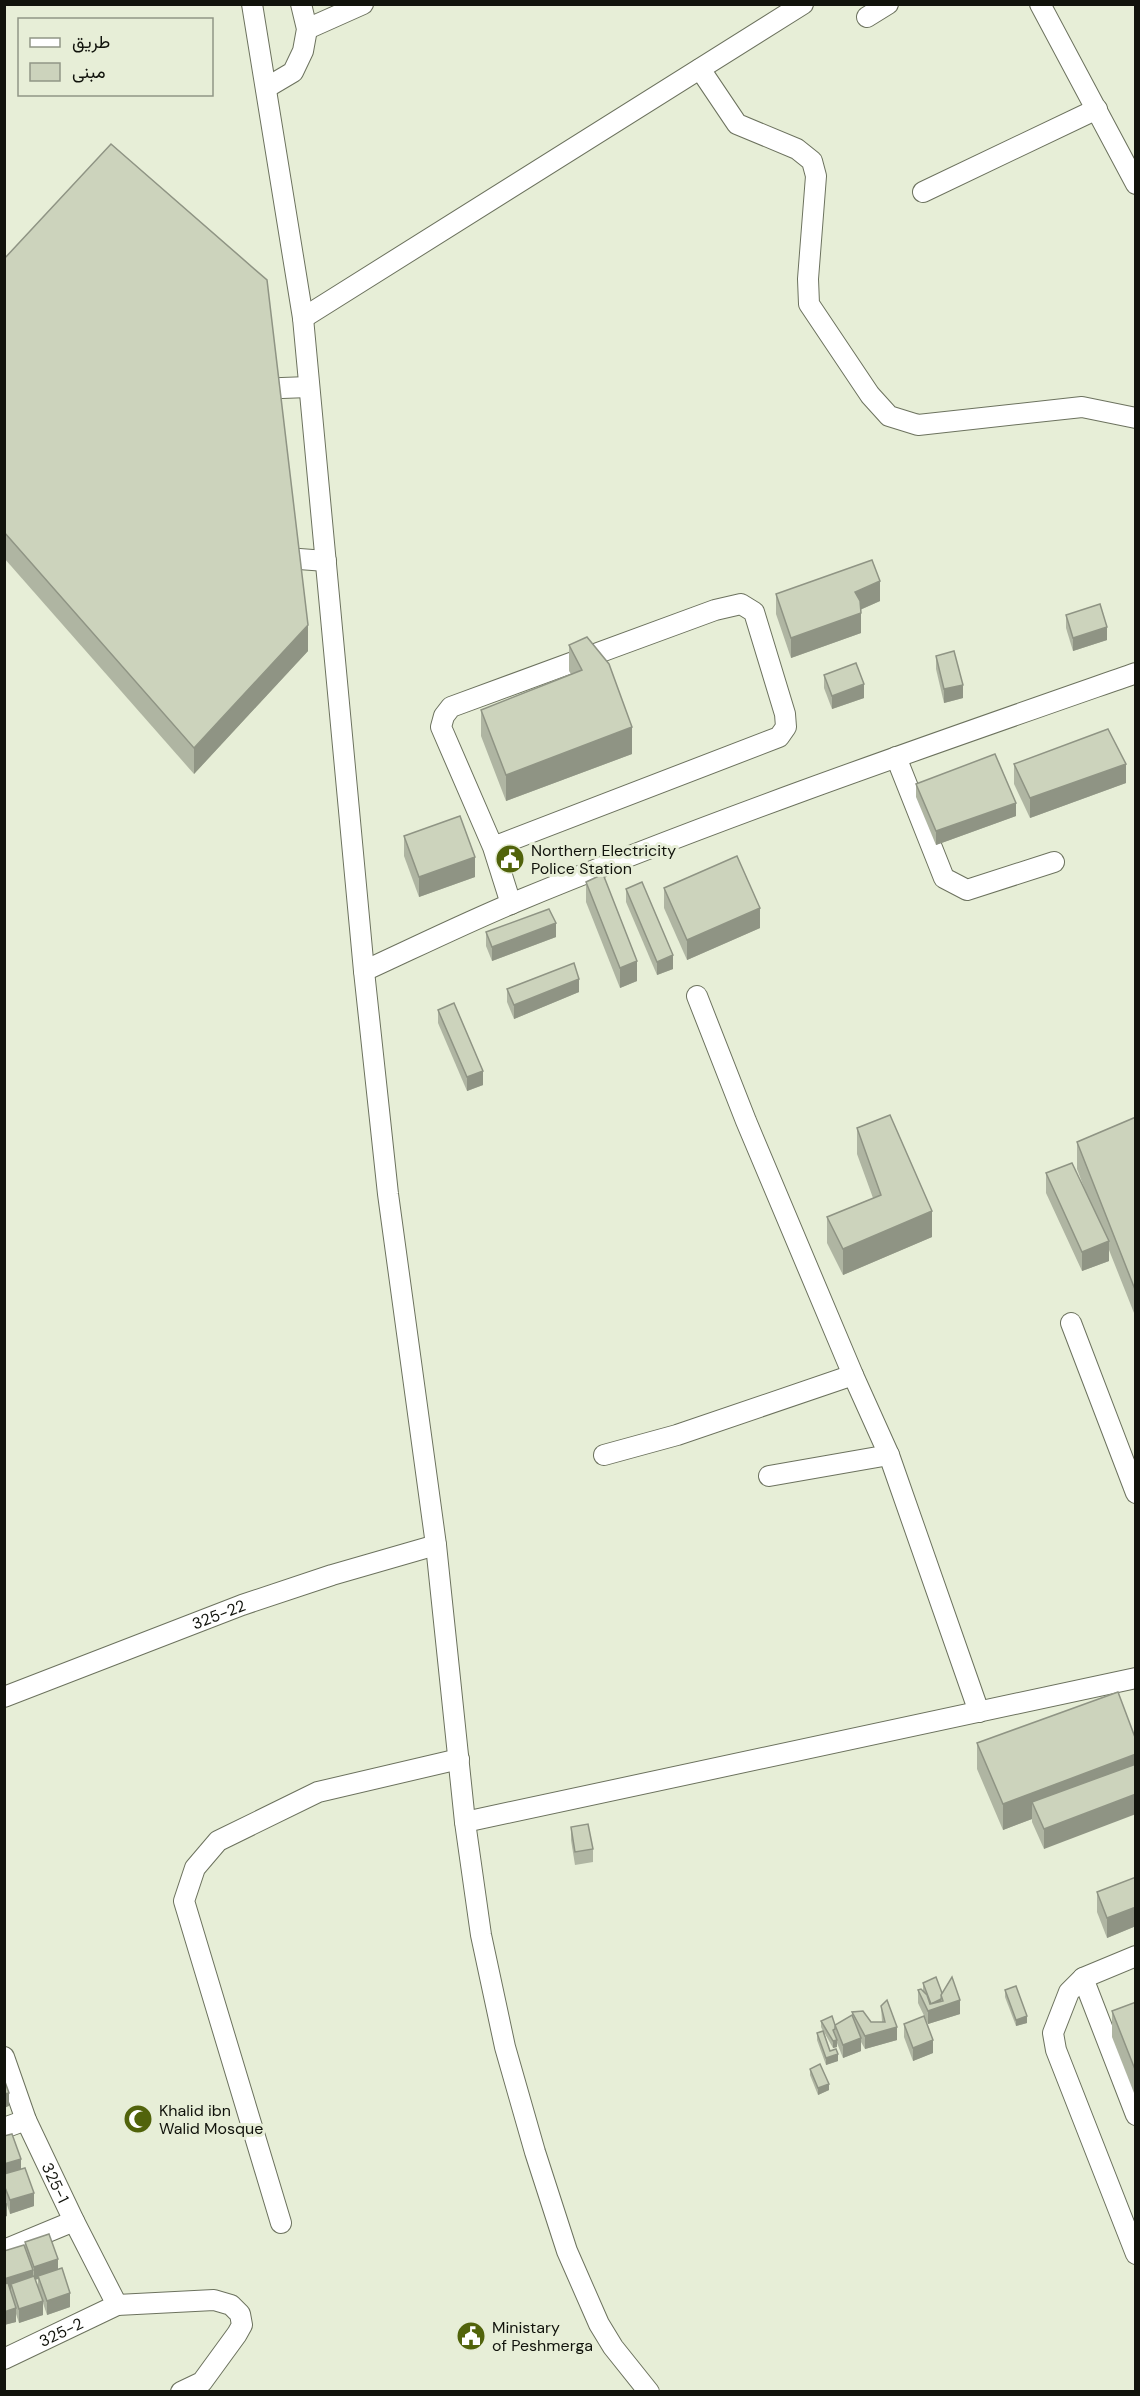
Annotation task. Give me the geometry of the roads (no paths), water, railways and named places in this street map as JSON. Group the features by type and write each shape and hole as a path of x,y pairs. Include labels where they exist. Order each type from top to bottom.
{"street":[{"path":"252,4 303,318 364,971 395,1254 436,1545 465,1822 481,1935 513,2078 550,2202 575,2271 598,2324 613,2347 649,2391"},
{"path":"266,88 293,72 303,51 307,29 301,4"},
{"path":"307,29 363,4"},
{"path":"303,318 803,4"},
{"path":"867,17 888,4"},
{"path":"1040,4 1136,184"},
{"path":"700,69 737,124 797,149 812,161 816,176 808,304 870,394 889,416 918,425 1082,407 1136,418"},
{"path":"923,192 1097,110"},
{"path":"233,386 250,389 309,387"},
{"path":"264,538 267,546 274,553 286,558 326,561"},
{"path":"493,847 779,737 786,727 785,714 754,612 741,604 715,610 451,707 444,716 441,727 493,847 511,904"},
{"path":"364,971 511,904 670,840 896,757 1136,673"},
{"path":"896,757 944,878 968,890 1054,862"},
{"path":"697,996 746,1121 889,1455 979,1712"},
{"path":"1071,1323 1136,1493"},
{"path":"604,1455 677,1435 853,1375"},
{"path":"769,1476 889,1455"},
{"name":"325-22","path":"4,1697 242,1605 332,1575 436,1545"},
{"path":"465,1822 1136,1678"},
{"path":"281,2223 184,1901 195,1868 218,1840 318,1792 459,1760"},
{"path":"1136,1956 1083,1978 1069,1992 1053,2033 1056,2050 1136,2254"},
{"path":"1083,1978 1136,2115"},
{"name":"325-1","path":"4,2057 26,2120 117,2305"},
{"path":"4,2128 26,2120"},
{"path":"4,2250 74,2221"},
{"path":"117,2305 214,2300 231,2305 240,2314 242,2325 237,2334 202,2382 181,2391"},
{"name":"325-2","path":"4,2359 117,2305"}],"place":[{"name":"Northern Electricity Police Station","path":"510,859"},
{"name":"Khalid ibn Walid Mosque","path":"138,2119"},
{"name":"Ministary of Peshmerga","path":"471,2336"}]}
